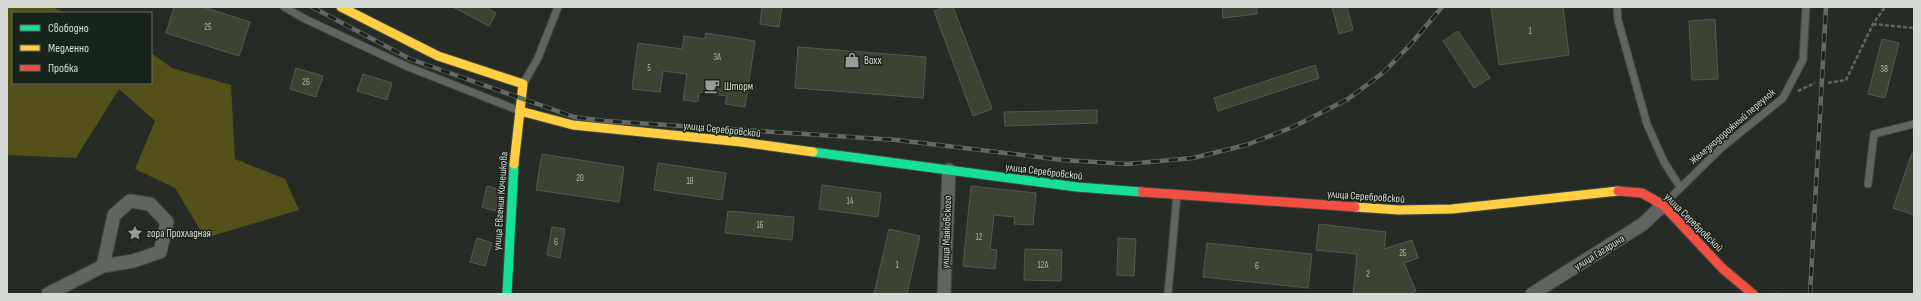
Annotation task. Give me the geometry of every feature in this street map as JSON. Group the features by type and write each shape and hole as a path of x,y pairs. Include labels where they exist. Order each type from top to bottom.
{"street":[{"path":"341,7 438,56 523,84 520,111"},
{"name":"улица Серебровской","path":"520,111 573,125 741,142 1077,187 1177,195 1430,211 1610,191 1631,191 1642,193 1663,205 1723,269 1753,294"},
{"name":"улица Евгения Кочешкова","path":"507,294 512,175 520,111"},
{"name":"улица Маяковского","path":"944,294 949,170"},
{"path":"48,294 102,266 133,261 160,252 167,222 150,204 130,201 114,215 102,266"},
{"name":"улица Гагарина","path":"1532,294 1643,224 1663,205"}],"lane":[{"path":"284,7 305,20 406,66 520,111"},
{"path":"523,84 538,58 558,7"},
{"path":"1617,7 1620,27 1647,124 1664,162 1680,187"},
{"name":"Железнодорожный переулок","path":"1663,205 1721,148 1783,98 1803,60 1806,7"},
{"path":"1868,184 1874,134 1914,124"},
{"path":"1168,294 1177,195"}],"path":[{"path":"1828,83 1846,80 1873,24 1885,7"},
{"path":"1873,24 1914,28"},
{"path":"1774,294 1779,294"}],"shaded area":[{"path":"7,7 52,7 63,12 12,12 12,84 152,84 152,54 172,68 231,85 235,159 285,179 299,210 205,238 175,188 135,169 155,121 119,89 76,158 7,155"}],"building":[{"path":"174,7 203,7 250,22 239,56 166,33"},
{"path":"453,7 485,7 496,13 489,26"},
{"path":"762,7 782,7 779,27 760,24"},
{"path":"945,7 953,7 992,109 973,116 934,11"},
{"path":"1222,7 1257,7 1257,14 1223,18"},
{"path":"1332,7 1347,7 1353,30 1339,34"},
{"path":"1491,7 1563,7 1569,55 1499,65"},
{"path":"1715,19 1718,79 1692,80 1689,21"},
{"path":"1458,31 1490,78 1474,88 1443,41"},
{"path":"706,33 755,41 745,107 725,104 727,96 699,92 698,102 683,100 687,74 663,71 660,92 632,89 638,43 682,49 684,36 705,39"},
{"path":"1882,39 1899,43 1885,98 1868,94"},
{"path":"798,47 926,57 923,98 795,88"},
{"path":"1315,65 1319,78 1218,111 1214,98"},
{"path":"296,68 323,76 316,97 290,89"},
{"path":"363,74 392,83 387,100 357,91"},
{"path":"1097,110 1097,123 1005,126 1004,112"},
{"path":"1912,153 1914,153 1914,215 1893,208"},
{"path":"542,154 624,167 619,202 536,190"},
{"path":"658,163 726,173 722,200 654,190"},
{"path":"822,185 881,193 878,217 819,209"},
{"path":"487,186 501,190 495,211 482,207"},
{"path":"971,186 1036,193 1033,225 1014,224 1015,217 994,215 990,249 997,250 995,269 963,266"},
{"path":"728,211 794,217 792,240 725,233"},
{"path":"1319,224 1386,232 1384,249 1412,240 1418,258 1404,263 1416,291 1408,294 1353,294 1357,254 1316,250"},
{"path":"552,227 565,229 560,258 547,255"},
{"path":"889,229 920,236 907,294 874,294"},
{"path":"477,238 492,243 485,266 470,262"},
{"path":"1118,238 1136,239 1134,276 1117,275"},
{"path":"1207,243 1312,254 1308,288 1203,277"},
{"path":"1025,249 1062,250 1061,281 1024,280"}],"railway":[{"path":"312,7 410,59 574,117 605,121 897,140 1063,160 1127,164 1193,158 1246,145 1293,127 1348,99 1384,72 1410,45 1442,7"},
{"path":"1810,294 1826,7"}],"traffic: fast":[{"path":"813,152 1077,187 1142,192"},
{"path":"507,294 514,164"}],"traffic: slow":[{"path":"341,7 438,56 523,84 514,164"},
{"path":"520,111 573,125 741,142 813,152"},
{"path":"1355,207 1399,210 1452,209 1618,191"}],"traffic: jam":[{"path":"1618,191 1642,193 1663,205 1723,269 1753,294"},
{"path":"1142,192 1355,207"}],"place":[{"name":"Boxx","path":"852,60"},
{"name":"Шторм","path":"712,86"},
{"name":"гора Прохладная","path":"135,233"}]}
